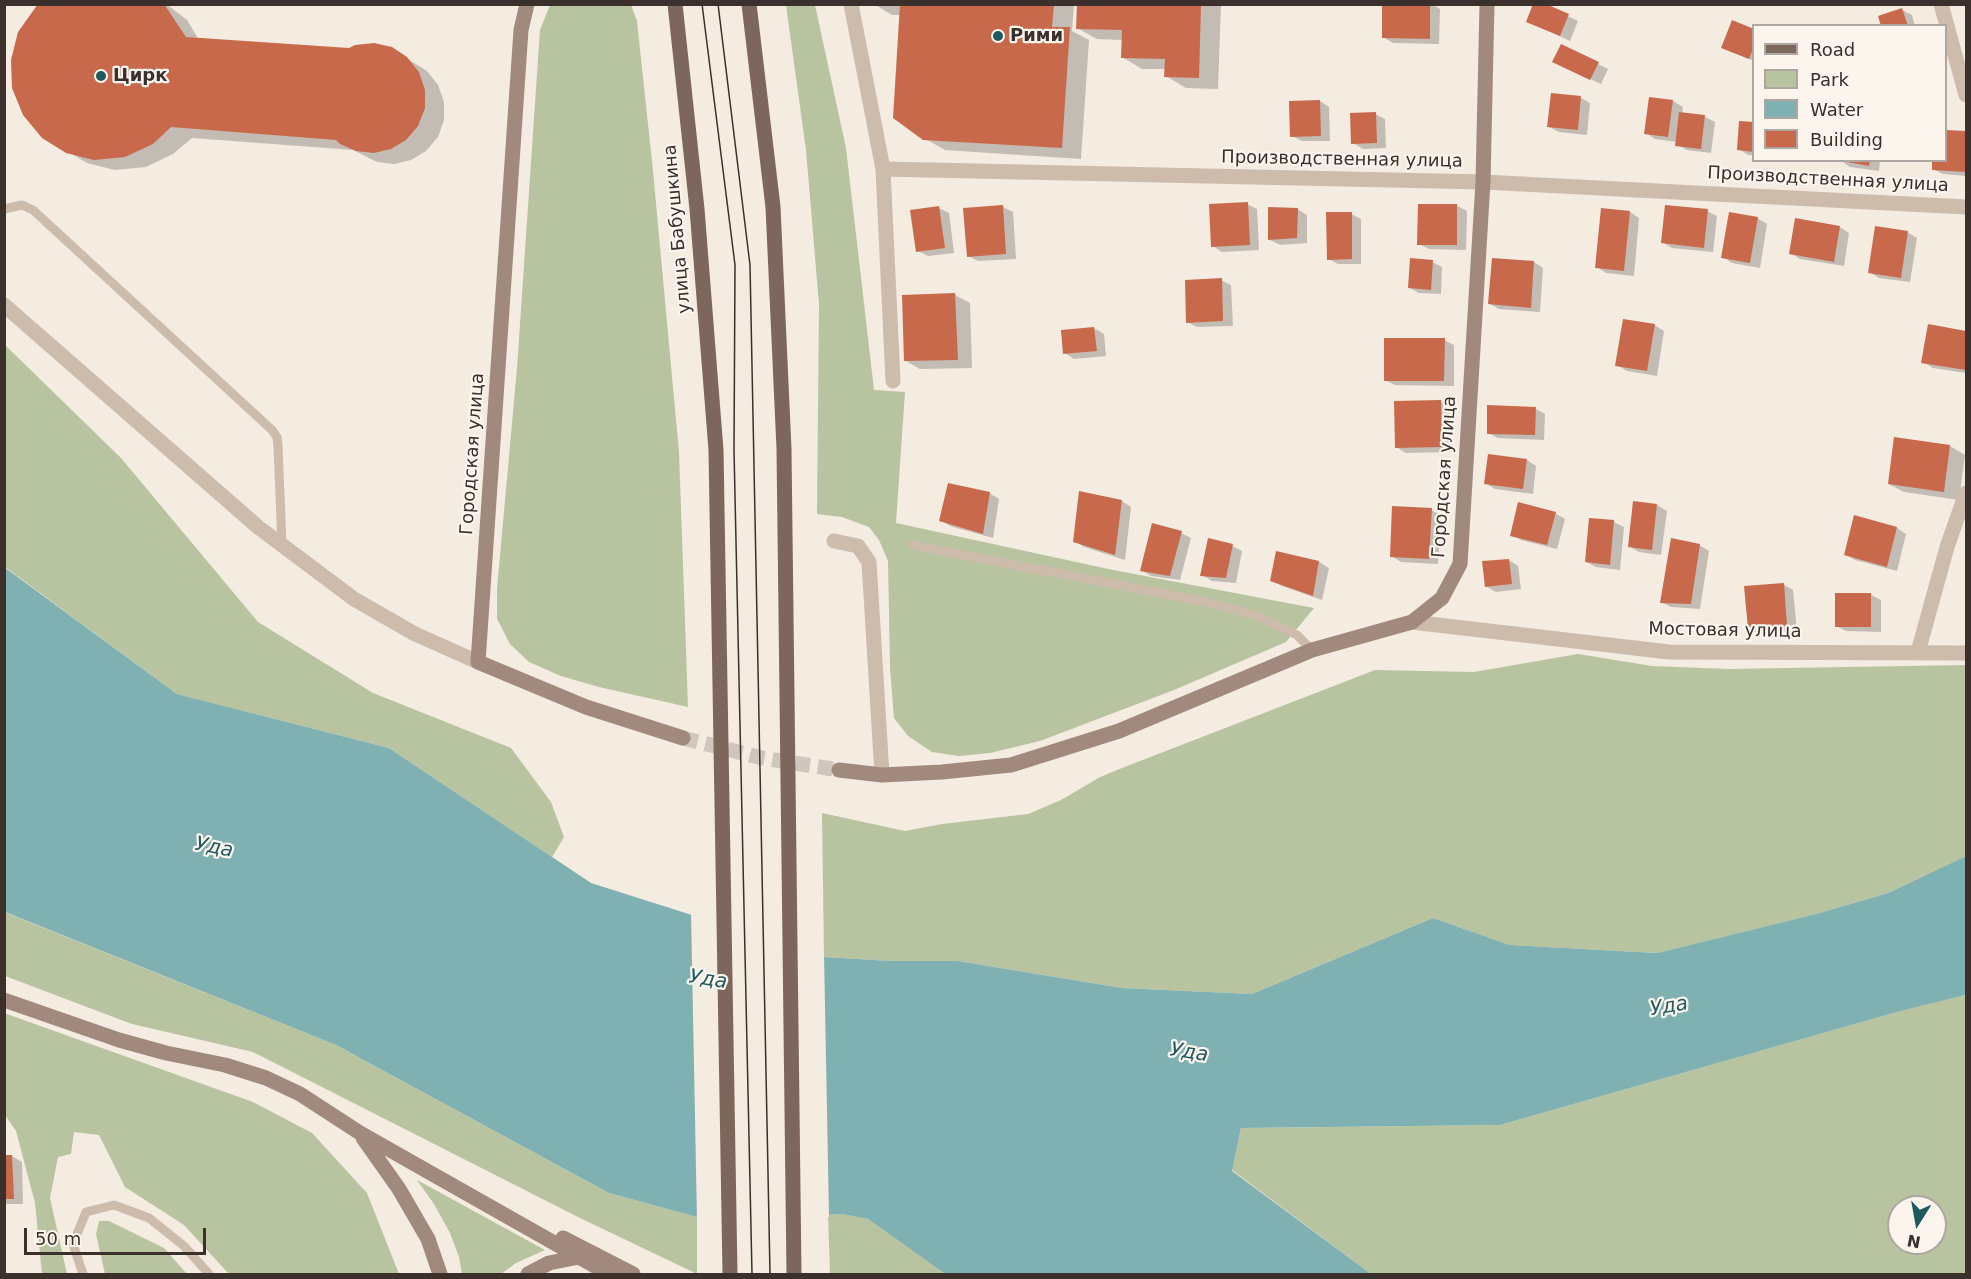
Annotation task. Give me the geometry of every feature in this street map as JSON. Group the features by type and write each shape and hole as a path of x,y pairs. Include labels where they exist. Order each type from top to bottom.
{"main road":[{"name":"улица Бабушкина","path":"675,4 697,209 716,450 730,1275"},
{"path":"749,4 773,207 784,449 794,1275"}],"street":[{"name":"Городская улица","path":"478,662 520,30 527,4"},
{"path":"851,4 883,169 892,381"},
{"name":"Городская улица","path":"839,770 882,775 1011,765 1119,731 1312,650 1412,622 1442,598 1460,564 1483,182 1487,4"},
{"path":"1941,4 1946,24"},
{"path":"1947,26 1966,95"},
{"name":"Производственная улица","path":"883,169 1483,182 1966,207"},
{"path":"4,305 258,527 354,599 415,634 478,662 586,707 683,738"},
{"path":"1918,652 1947,547 1966,493"},
{"path":"834,541 858,546 869,562 882,775"},
{"name":"Мостовая улица","path":"1412,622 1669,652 1966,653"},
{"path":"4,1000 119,1040 166,1053 225,1065 266,1078 300,1094 360,1133 609,1275"},
{"path":"360,1133 633,1275"},
{"path":"360,1133 399,1189 428,1239 440,1275"},
{"path":"528,1275 549,1263 576,1257 600,1257"}],"lane":[{"path":"4,209 22,205 33,210 272,430 277,437 278,446 282,545"},
{"path":"912,545 1206,602 1257,616 1297,635 1312,650"},
{"path":"83,1275 73,1244 86,1212 114,1205 149,1218 184,1246 209,1275"}],"green space":[{"path":"550,5 631,5 637,21 679,452 688,707 599,687 561,676 529,662 510,644 497,619 497,589 517,368 540,30"},
{"path":"786,5 815,5 846,148 874,390 905,392 896,523 1113,570 1314,608 1286,642 1174,690 1040,741 990,753 959,756 932,752 908,736 894,718 890,668 888,561 879,540 869,527 842,517 817,514 819,304 806,150"},
{"path":"4,344 121,458 258,622 373,693 511,748 551,802 564,837 552,857 389,748 177,694 5,567"},
{"path":"1578,654 1652,666 1728,669 1966,665 1966,856 1888,893 1816,914 1657,953 1510,945 1433,918 1252,994 1122,988 958,961 891,961 824,957 822,813 905,831 942,824 1028,814 1061,800 1100,777 1375,670 1474,672"},
{"path":"4,912 336,1045 609,1193 697,1217 697,1274 578,1217 253,1052 132,1024 5,976"},
{"path":"1966,995 1966,1274 1371,1274 1232,1170 1241,1128 1500,1125 1897,1012"},
{"path":"4,1013 253,1102 312,1133 367,1193 399,1274 229,1274 184,1225 125,1187 99,1135 74,1132 71,1154 58,1157 50,1198 67,1274 42,1274 35,1203 16,1131 5,1115"},
{"path":"417,1180 545,1250 516,1263 501,1274 462,1274 459,1257 450,1233"},
{"path":"828,1214 868,1219 945,1274 830,1274"},
{"path":"99,1221 109,1221 164,1248 187,1274 105,1274 96,1234"}],"water":[{"name":"Уда","path":"4,567 177,694 389,748 591,883 824,957 891,961 958,961 1122,988 1252,994 1433,918 1510,945 1657,953 1816,914 1888,893 1966,856 1966,995 1897,1012 1500,1125 1241,1128 1232,1171 1371,1274 945,1274 868,1219 842,1214 697,1217 609,1193 336,1045 5,912"}],"pier":[{"path":"691,912 824,954 829,1217 697,1220"}],"building":[{"path":"38,4 164,4 186,37 349,48 374,43 392,47 407,57 419,72 425,90 425,108 418,126 406,140 391,149 374,153 356,151 336,140 171,127 153,144 125,157 94,160 66,153 42,138 23,115 12,88 11,60 18,32"},
{"path":"900,4 1054,4 1052,27 1070,27 1062,148 923,140 893,118"},
{"path":"1077,4 1201,4 1199,78 1164,77 1165,59 1121,58 1122,30 1076,29"},
{"path":"1382,4 1430,4 1430,39 1382,38"},
{"path":"1533,4 1546,4 1569,14 1560,36 1526,22"},
{"path":"1902,8 1907,24 1880,24 1878,16"},
{"path":"1732,20 1752,28 1752,52 1749,59 1721,48"},
{"path":"1561,44 1599,62 1590,80 1552,62"},
{"path":"1551,93 1581,96 1578,130 1547,127"},
{"path":"1649,97 1673,100 1668,137 1644,134"},
{"path":"1320,100 1321,136 1290,137 1289,101"},
{"path":"1376,112 1377,143 1351,144 1350,113"},
{"path":"1679,112 1705,115 1701,149 1675,146"},
{"path":"1739,121 1752,122 1752,152 1737,150"},
{"path":"1947,130 1966,131 1966,172 1932,170 1932,162 1947,162"},
{"path":"1848,162 1870,162 1869,166"},
{"path":"1248,202 1250,245 1211,247 1209,204"},
{"path":"1418,204 1457,204 1457,245 1417,245"},
{"path":"1003,205 1006,254 967,257 963,208"},
{"path":"1665,205 1708,209 1704,248 1661,243"},
{"path":"939,206 945,248 916,252 910,210"},
{"path":"1268,207 1298,208 1297,238 1268,240"},
{"path":"1601,208 1630,211 1624,271 1595,268"},
{"path":"1326,212 1352,212 1352,259 1327,260"},
{"path":"1729,212 1758,217 1750,263 1721,258"},
{"path":"1795,218 1840,226 1834,262 1789,254"},
{"path":"1875,226 1908,231 1901,278 1868,273"},
{"path":"1410,258 1433,260 1431,290 1408,288"},
{"path":"1492,258 1534,261 1531,308 1488,304"},
{"path":"1222,278 1223,321 1186,323 1185,280"},
{"path":"955,293 958,360 904,361 902,295"},
{"path":"1623,319 1655,324 1647,371 1615,366"},
{"path":"1928,324 1966,331 1966,370 1921,363"},
{"path":"1094,327 1097,351 1063,354 1061,330"},
{"path":"1384,338 1445,338 1444,381 1384,381"},
{"path":"1441,400 1442,447 1395,448 1394,401"},
{"path":"1487,405 1536,407 1535,435 1487,434"},
{"path":"1894,437 1950,445 1944,492 1888,484"},
{"path":"1488,454 1527,459 1523,489 1484,484"},
{"path":"948,483 990,492 983,534 939,521"},
{"path":"1079,491 1122,500 1115,555 1073,542"},
{"path":"1633,501 1657,504 1652,550 1628,547"},
{"path":"1518,502 1556,512 1547,545 1510,536"},
{"path":"1392,506 1432,508 1429,559 1390,557"},
{"path":"1854,515 1897,527 1887,567 1844,555"},
{"path":"1589,518 1614,520 1610,565 1585,562"},
{"path":"1152,523 1182,531 1170,576 1140,571"},
{"path":"1208,538 1233,544 1226,578 1200,576"},
{"path":"1671,538 1700,544 1691,604 1660,603"},
{"path":"1276,551 1319,561 1313,596 1270,581"},
{"path":"1509,559 1512,584 1485,587 1482,561"},
{"path":"1784,583 1787,626 1748,629 1744,586"},
{"path":"1835,593 1871,593 1871,627 1835,627"},
{"path":"4,1155 12,1155 14,1199 4,1199"}],"tunnel":[{"path":"683,738 762,758 839,770"}],"tram line":[{"path":"702,4 735,265 734,450 752,1274"},
{"path":"718,4 750,265 770,1274"}],"place":[{"name":"Рими","path":"998,36"},
{"name":"Цирк","path":"101,76"}]}
